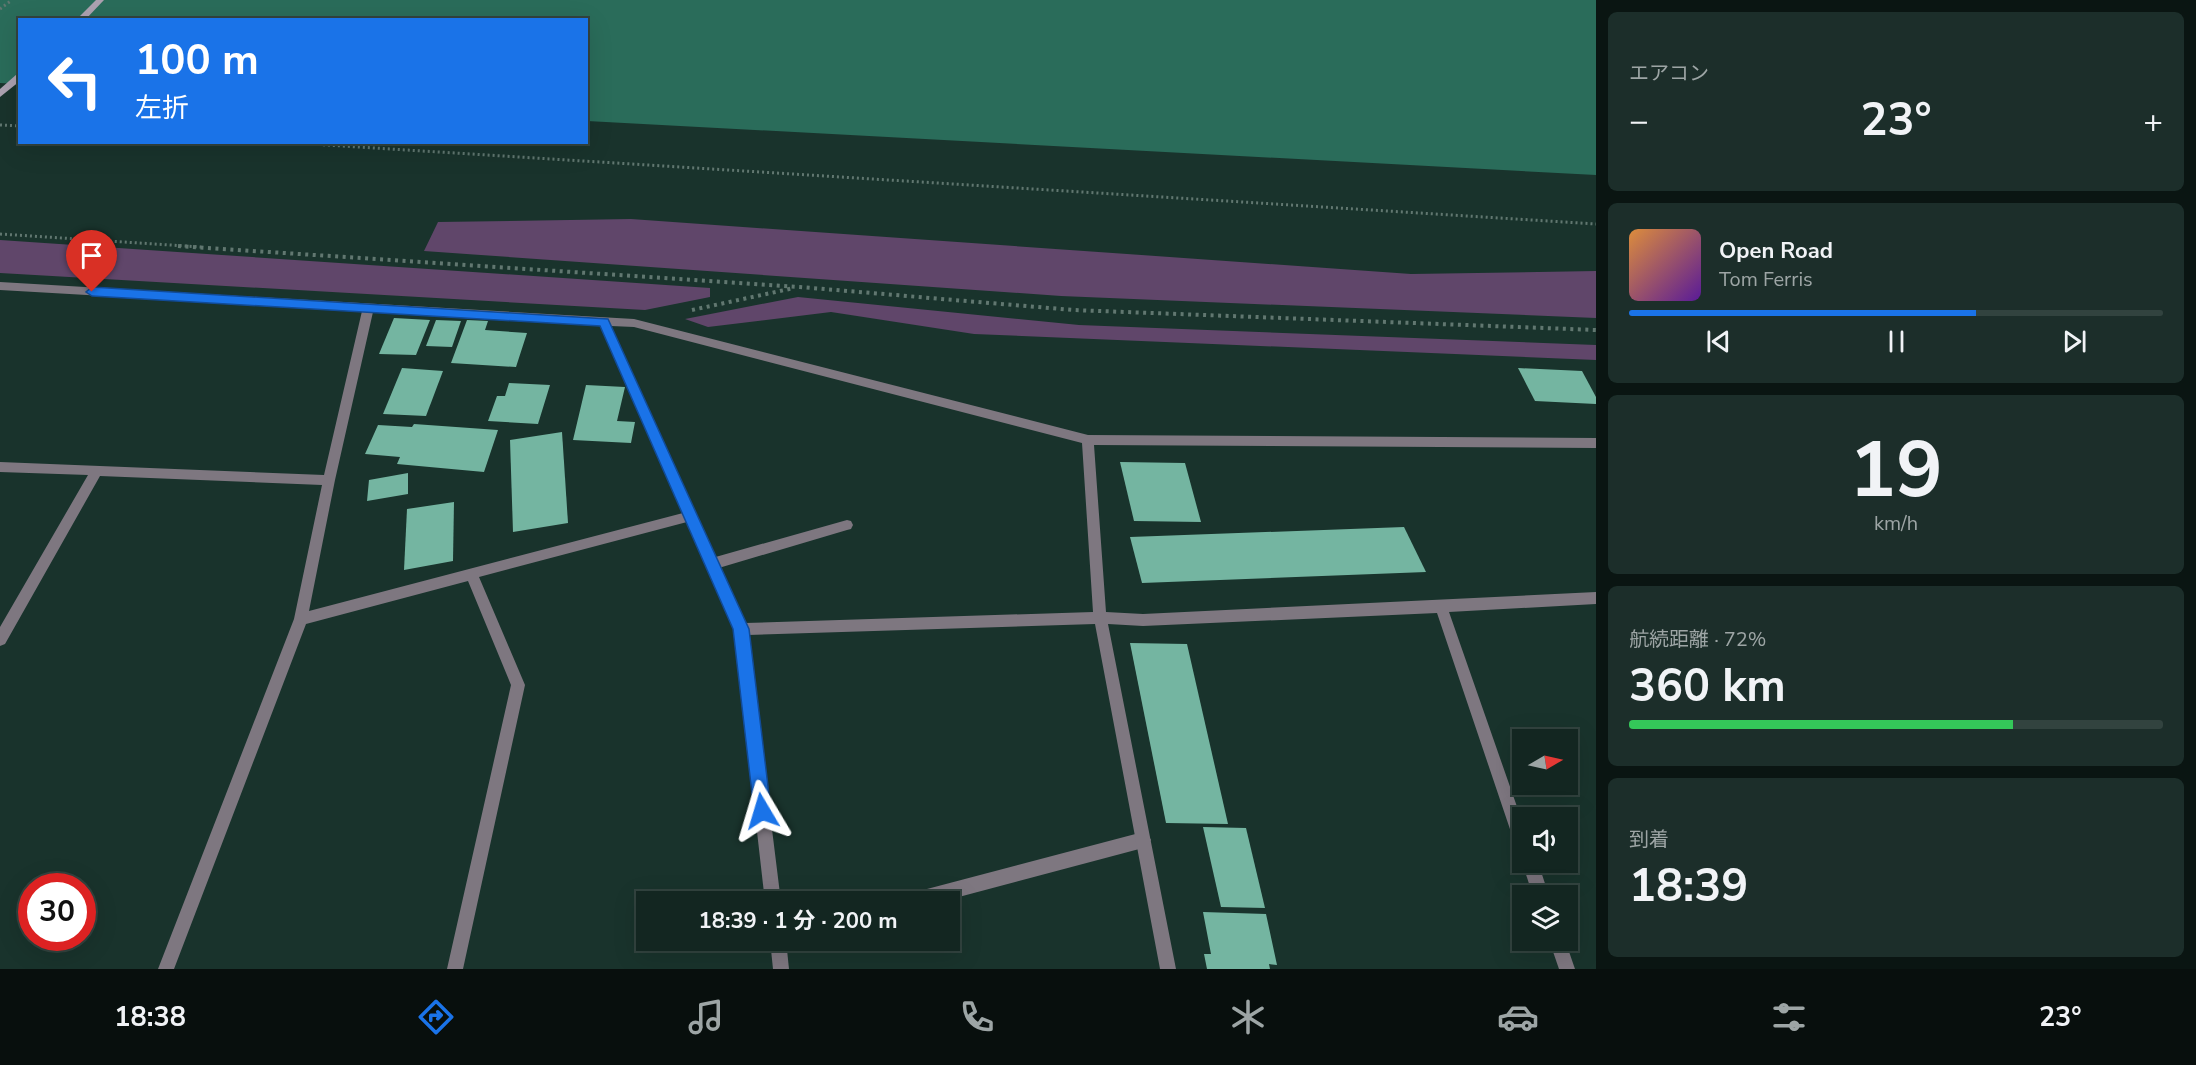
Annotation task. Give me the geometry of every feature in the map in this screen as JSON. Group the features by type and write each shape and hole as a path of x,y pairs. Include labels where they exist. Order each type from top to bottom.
{"main road":[{"path":"82,18 100,0"},
{"path":"0,94 18,78"}],"street":[{"path":"0,286 634,323 1088,440 1596,443"},
{"path":"166,969 301,619 329,480 368,309"},
{"path":"604,322 741,629 772,891"},
{"path":"1088,440 1100,618 1168,969"},
{"path":"0,467 329,480"},
{"path":"0,640 97,470"},
{"path":"301,619 690,516"},
{"path":"712,564 847,525"},
{"path":"455,969 518,685 471,573"},
{"path":"741,629 1100,618 1143,620 1596,598"},
{"path":"1441,607 1512,812"},
{"path":"950,891 1143,840"},
{"path":"779,951 781,969"},
{"path":"1561,951 1567,969"}],"path":[{"path":"0,9 12,0"},
{"path":"0,124 18,126"},
{"path":"310,144 1596,224"},
{"path":"0,234 800,287 1073,310 1596,330"},
{"path":"683,312 800,287"}],"shaded area":[{"path":"0,0 1596,0 1596,175 588,121 588,18 18,18 18,84 0,83"},
{"path":"631,219 1411,274 1596,271 1596,318 1061,296 424,251 438,222"},
{"path":"0,240 710,288 710,297 645,310 0,273"},
{"path":"798,297 1079,325 1596,345 1596,360 974,334 831,312 708,327 685,319"}],"building":[{"path":"394,318 430,320 416,355 379,354"},
{"path":"436,320 461,321 452,347 426,346"},
{"path":"467,320 488,321 485,330 527,333 516,367 451,363"},
{"path":"402,368 443,371 426,416 383,414"},
{"path":"1518,368 1582,371 1596,397 1596,404 1535,401"},
{"path":"509,383 550,385 538,424 488,421 497,396 505,396"},
{"path":"586,385 625,387 617,421 635,422 631,443 573,440"},
{"path":"414,424 498,430 484,472 397,464 400,457 365,454 378,425 412,427"},
{"path":"562,432 568,523 513,532 510,440"},
{"path":"1120,462 1185,463 1201,522 1134,521"},
{"path":"408,473 408,494 367,501 369,480"},
{"path":"454,502 453,561 404,570 407,509"},
{"path":"1404,527 1426,572 1142,583 1130,537"},
{"path":"1130,643 1187,644 1228,824 1166,823"},
{"path":"1203,827 1246,828 1265,908 1221,907"},
{"path":"1203,912 1266,914 1277,965 1269,964 1270,969 1207,969 1204,954 1211,954"}],"route":[{"path":"92,292 604,322 741,629 762,811"}]}
